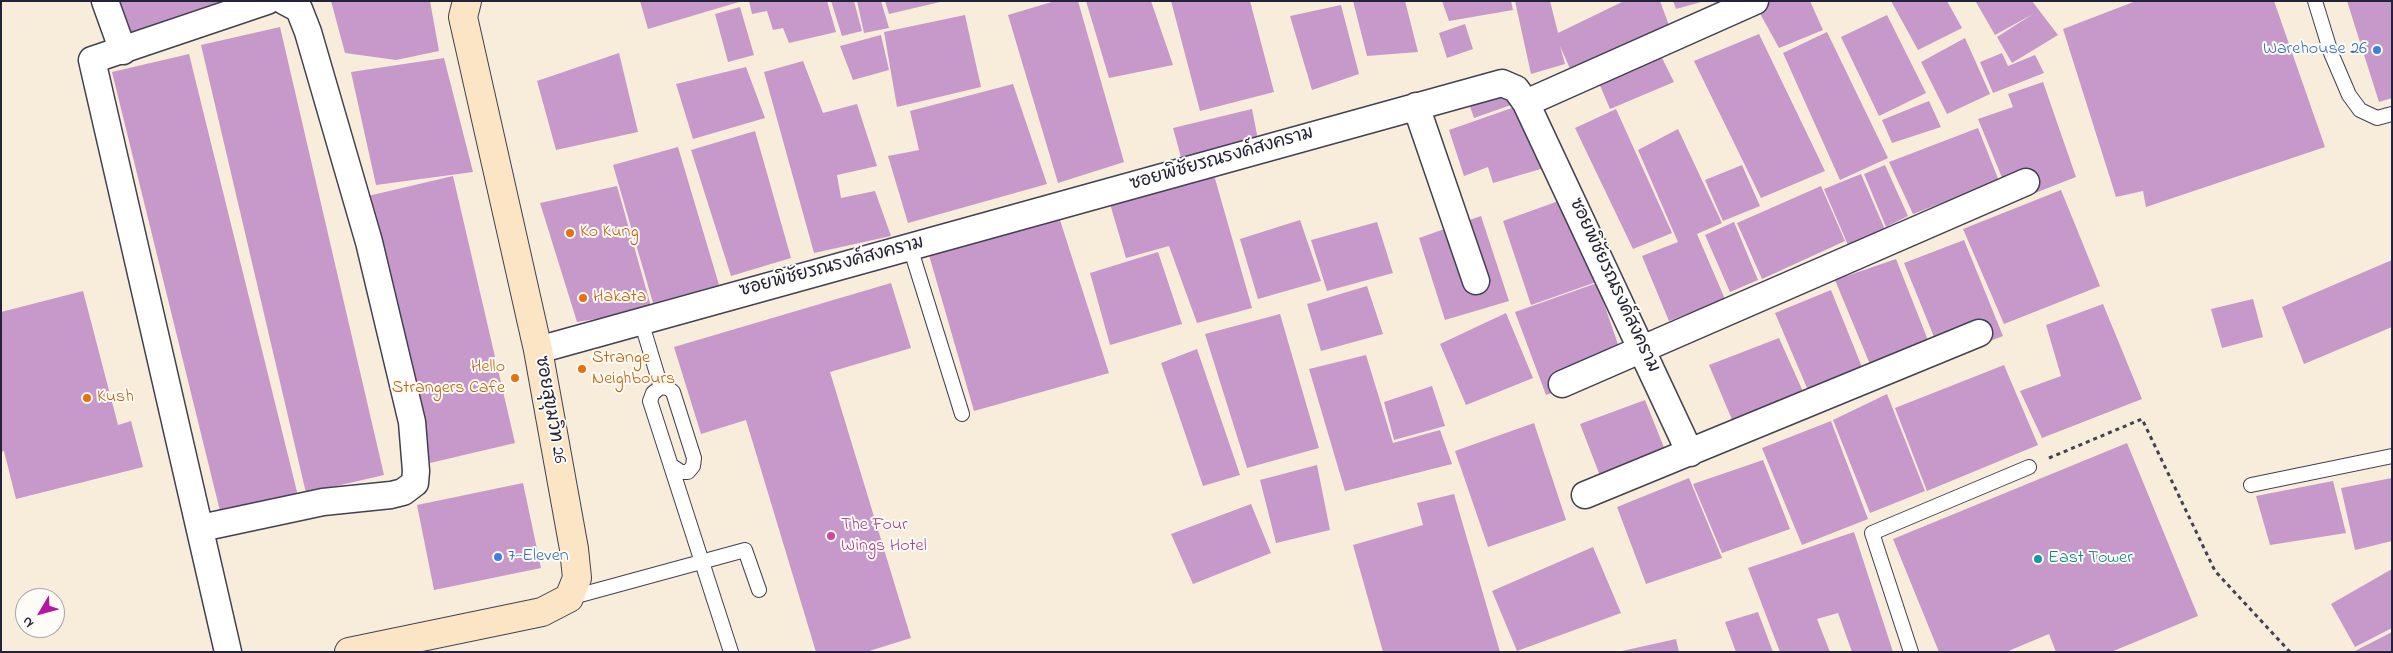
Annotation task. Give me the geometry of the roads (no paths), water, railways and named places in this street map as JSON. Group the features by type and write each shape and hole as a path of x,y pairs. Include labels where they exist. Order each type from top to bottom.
{"street":[{"path":"105,1 123,51"},
{"path":"228,652 92,60 267,1"},
{"path":"201,528 323,502 391,495 403,492 415,483 416,471 412,422 369,242 308,32 299,8 284,1"},
{"name":"ซอยสุขุมวิท 26","path":"467,1 463,17 538,350 574,549 577,578 569,598"},
{"path":"1526,103 1755,1"},
{"name":"ซอยพิชัยรณรงค์สงคราม","path":"538,350 1502,83 1516,88 1526,103 1643,348 1690,453"},
{"path":"1416,106 1476,281"},
{"path":"1562,384 2026,182"},
{"path":"1585,495 1979,333"},
{"path":"350,652 542,612 569,598"}],"lane":[{"path":"2315,1 2331,53 2349,95 2360,110 2377,118 2392,114"},
{"path":"910,247 962,414"},
{"path":"641,322 661,387"},
{"path":"672,466 681,472 688,472 693,466 694,458 673,392 668,388 661,387 653,393 650,401 731,652"},
{"path":"2251,485 2392,456"},
{"path":"1911,652 1872,533 2029,467"},
{"path":"569,598 746,550 759,590"}],"place":[{"name":"Warehouse 26","path":"2377,50"},
{"name":"Ko Kung","path":"570,233"},
{"name":"Hakata","path":"583,298"},
{"name":"Strange Neighbours","path":"582,369"},
{"name":"Hello Strangers Cafe","path":"515,378"},
{"name":"Kush","path":"87,398"},
{"name":"The Four Wings Hotel","path":"831,536"},
{"name":"7-Eleven","path":"498,557"},
{"name":"East Tower","path":"2038,559"}]}
